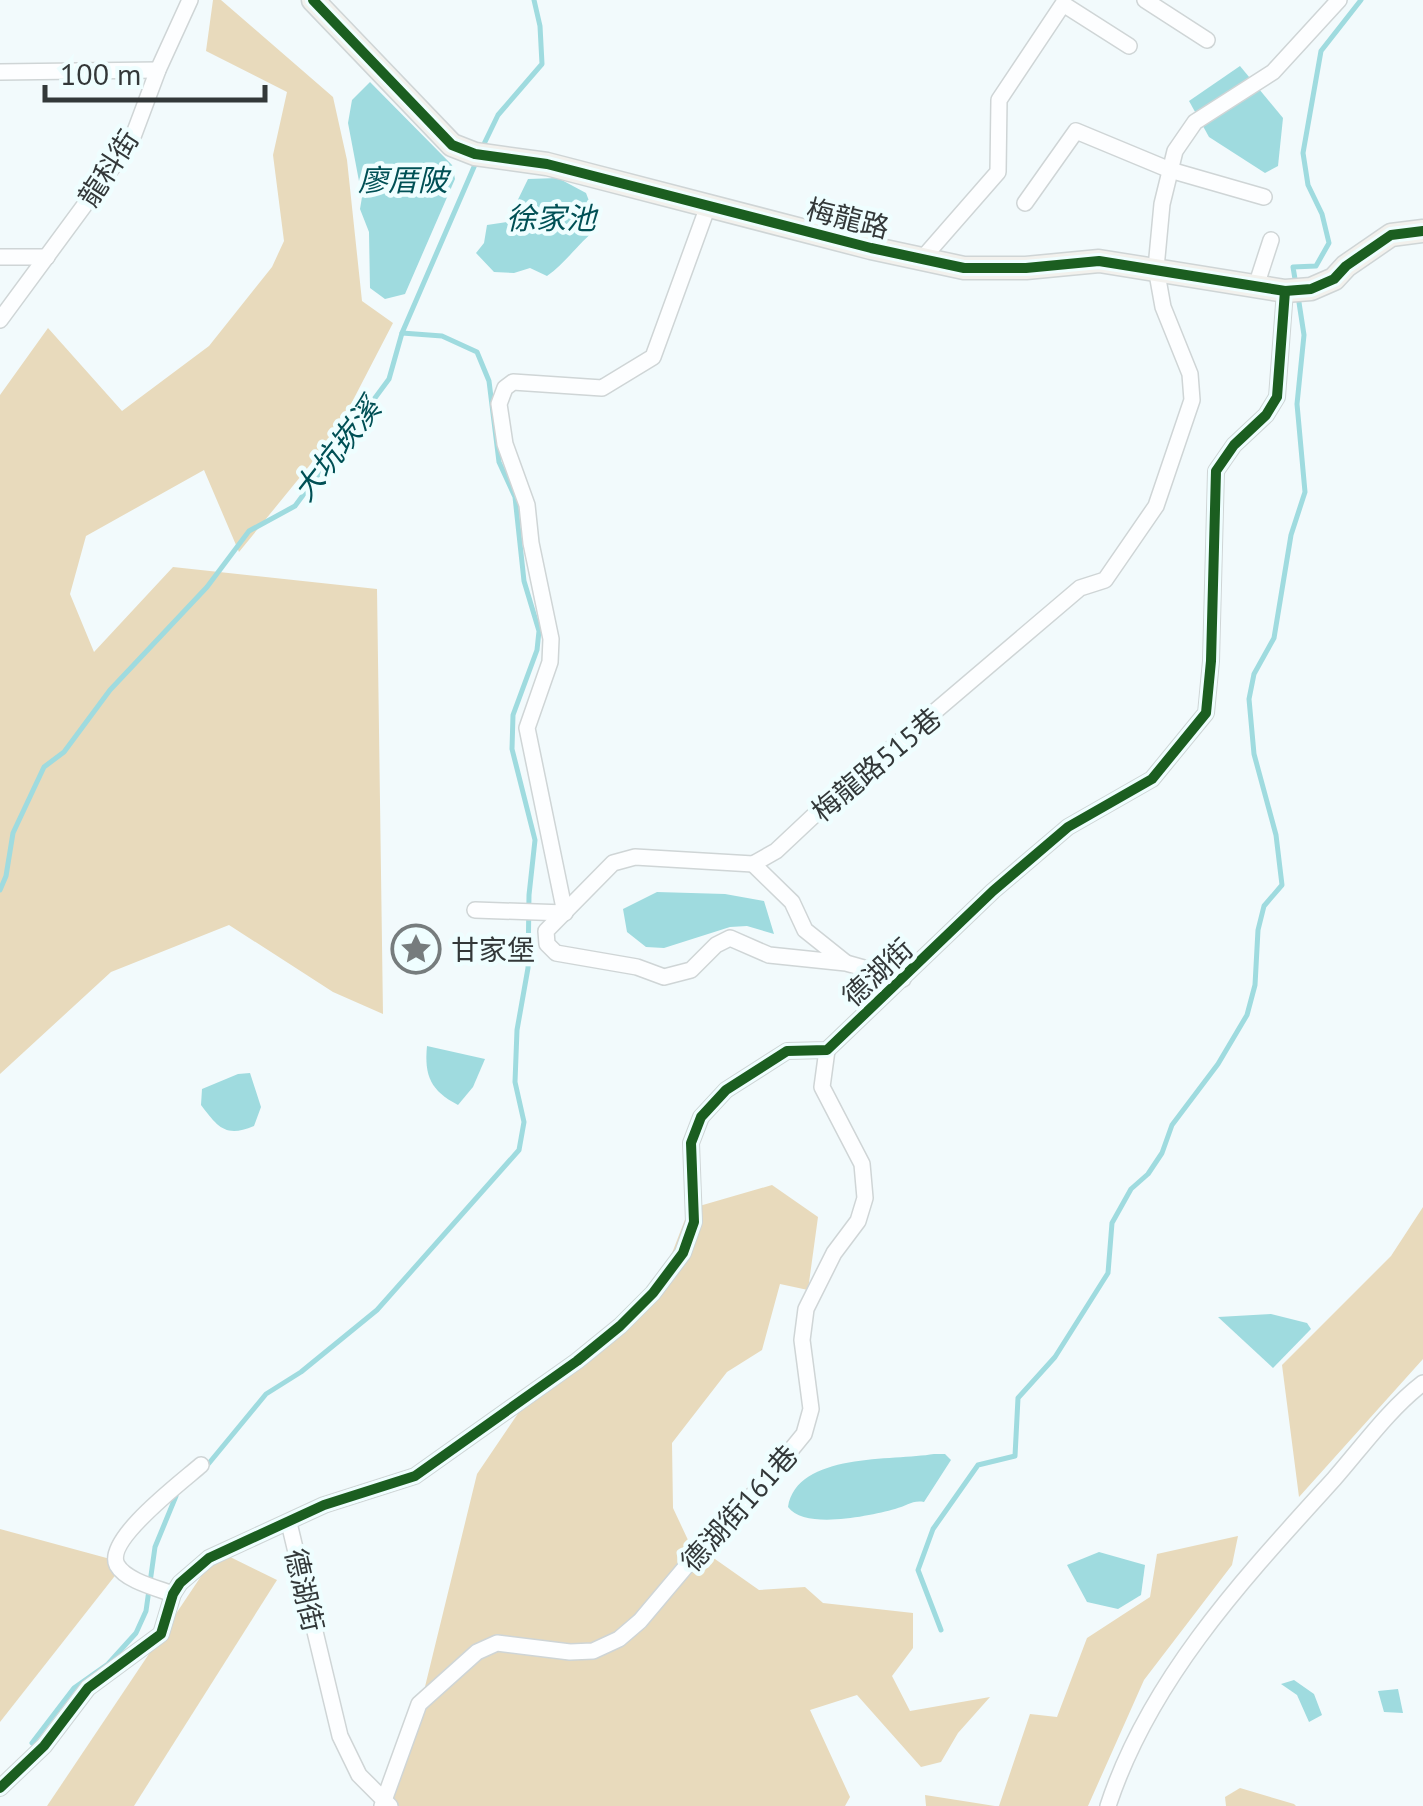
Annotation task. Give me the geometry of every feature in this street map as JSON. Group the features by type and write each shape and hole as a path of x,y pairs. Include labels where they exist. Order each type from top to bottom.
{"street":[{"name":"龍科街","path":"0,320 131,142 190,0"},
{"name":"梅龍路","path":"313,0 422,118 452,145 482,155 547,164 964,268 1099,262 1293,290"},
{"path":"1145,0 1207,40"},
{"name":"梅龍路515巷","path":"752,864 776,851 1080,588 1105,580 1116,567 1156,506 1192,400 1190,374 1163,307 1156,268 1162,204 1175,152 1195,122 1273,72 1339,0"},
{"path":"922,259 998,172 999,100 1063,4 1129,46"},
{"path":"0,72 158,70"},
{"path":"1025,203 1076,131 1170,170 1264,197"},
{"path":"564,913 526,728 550,662 551,640 530,542 527,505 505,444 499,404 505,388 513,382 602,388 653,357 708,206"},
{"path":"1293,290 1334,279 1346,266 1392,235 1423,231"},
{"path":"1256,286 1271,240"},
{"path":"0,256 47,256"},
{"name":"德湖街","path":"386,1805 359,1776 340,1736 289,1524 324,1505 415,1476 620,1326 653,1293 683,1253 694,1222 691,1143 701,1117 726,1090 787,1051 827,1050 993,891 1068,827 1152,778 1206,712 1216,471 1277,398 1293,290"},
{"path":"846,963 806,930 792,902 752,864 636,857 613,863 546,931 547,944 556,953 636,967 664,977 691,970 716,945 730,938 769,955 846,963 903,979"},
{"path":"476,910 564,913"},
{"name":"德湖街161巷","path":"386,1805 419,1704 476,1652 497,1643 570,1652 592,1650 619,1639 640,1622 804,1434 811,1409 802,1340 806,1308 834,1253 858,1221 865,1198 862,1164 822,1088 827,1050"},
{"path":"1108,1806 1150,1712 1208,1624 1280,1538 1423,1384"},
{"path":"201,1465 130,1528 114,1554 120,1568 160,1589 180,1583 209,1558 289,1524"},
{"path":"0,1788 44,1746 88,1688 161,1634 160,1589"}],"shaded area":[{"path":"213,0 221,0 333,97 347,160 362,301 393,323 336,433 239,552 204,470 86,536 70,594 94,652 173,567 377,589 383,1014 333,992 229,925 111,972 0,1074 0,395 48,328 122,411 209,346 272,267 284,241 273,155 287,92 206,51"},
{"path":"772,1185 818,1217 808,1290 780,1284 762,1350 727,1372 672,1443 673,1508 688,1540 759,1590 805,1587 823,1603 913,1613 913,1648 892,1676 910,1711 990,1697 958,1733 941,1762 921,1767 857,1695 810,1710 850,1797 845,1806 374,1806 422,1699 477,1474 519,1412 659,1287 689,1209"},
{"path":"1423,1207 1423,1359 1299,1497 1282,1365 1391,1256"},
{"path":"0,1529 125,1563 0,1722"},
{"path":"1238,1536 1232,1565 1144,1680 1088,1806 999,1806 1030,1714 1057,1717 1087,1638 1150,1597 1157,1554"},
{"path":"218,1551 277,1580 134,1806 47,1806"},
{"path":"1240,1788 1296,1806 1226,1806 1225,1797"},
{"path":"925,1795 995,1806 926,1806"}],"water":[{"path":"1240,66 1283,118 1278,166 1265,173 1209,137 1189,101"},
{"name":"廖厝陂","path":"370,82 452,165 455,179 405,294 385,299 370,288 369,232 360,209 362,197 348,123 352,100"},
{"name":"徐家池","path":"558,178 586,193 599,227 547,276 530,268 514,273 494,272 476,253 484,243 487,225 507,222 528,179"},
{"path":"657,892 725,894 764,901 774,934 747,926 730,927 664,948 646,947 627,932 623,909"},
{"path":"427,1046 485,1059 473,1087 458,1105 431,1082"},
{"path":"250,1073 261,1107 254,1126 236,1131 223,1128 201,1105 202,1089"},
{"path":"1271,1314 1307,1323 1311,1329 1273,1368 1218,1317"},
{"path":"945,1454 951,1460 924,1502 870,1515 822,1520 796,1514 788,1507 795,1489 809,1476 827,1468 849,1462"},
{"path":"1099,1552 1145,1565 1141,1595 1118,1609 1087,1602 1067,1565"},
{"path":"1294,1680 1314,1694 1322,1715 1309,1722 1297,1695 1281,1684"},
{"path":"1398,1689 1403,1713 1384,1712 1378,1691"}],"waterway":[{"name":"大坑崁溪","path":"483,146 498,115 542,64 534,0"},
{"path":"1296,285 1293,267 1316,266 1329,243 1322,214 1308,185 1303,153 1321,51 1361,0"},
{"name":"大坑崁溪","path":"0,890 13,833 44,767 64,752 110,690 207,587 249,531 295,506 389,379 402,333 477,160"},
{"path":"941,1630 918,1570 933,1529 978,1465 1015,1456 1018,1398 1055,1357 1108,1273 1112,1223 1131,1189 1148,1174 1162,1153 1172,1125 1218,1064 1247,1015 1255,985 1258,930 1264,906 1282,885 1276,835 1254,754 1249,699 1254,674 1274,638 1291,535 1305,492 1297,404 1304,335 1298,296"},
{"path":"205,1468 266,1394 301,1372 377,1310 519,1150 524,1122 515,1082 517,1030 528,968 535,840 512,749 513,715 537,650 539,631 524,581 515,497 499,462 489,381 477,352 442,336 402,333"},
{"path":"32,1743 74,1688 108,1664 136,1633 146,1611 155,1547 176,1496"}],"cycle path":[{"path":"313,0 452,145 475,154 547,164 871,248 964,268 1026,268 1099,261 1285,291 1311,289 1334,279 1391,235 1423,231"},
{"path":"0,1788 44,1746 88,1688 161,1634 173,1594 209,1558 324,1505 415,1476 620,1326 653,1293 683,1253 694,1222 691,1143 701,1117 726,1090 787,1051 827,1050 993,891 1068,827 1152,779 1206,713 1216,471 1277,397 1285,291"}],"place":[{"name":"甘家堡","path":"416,949"}]}
